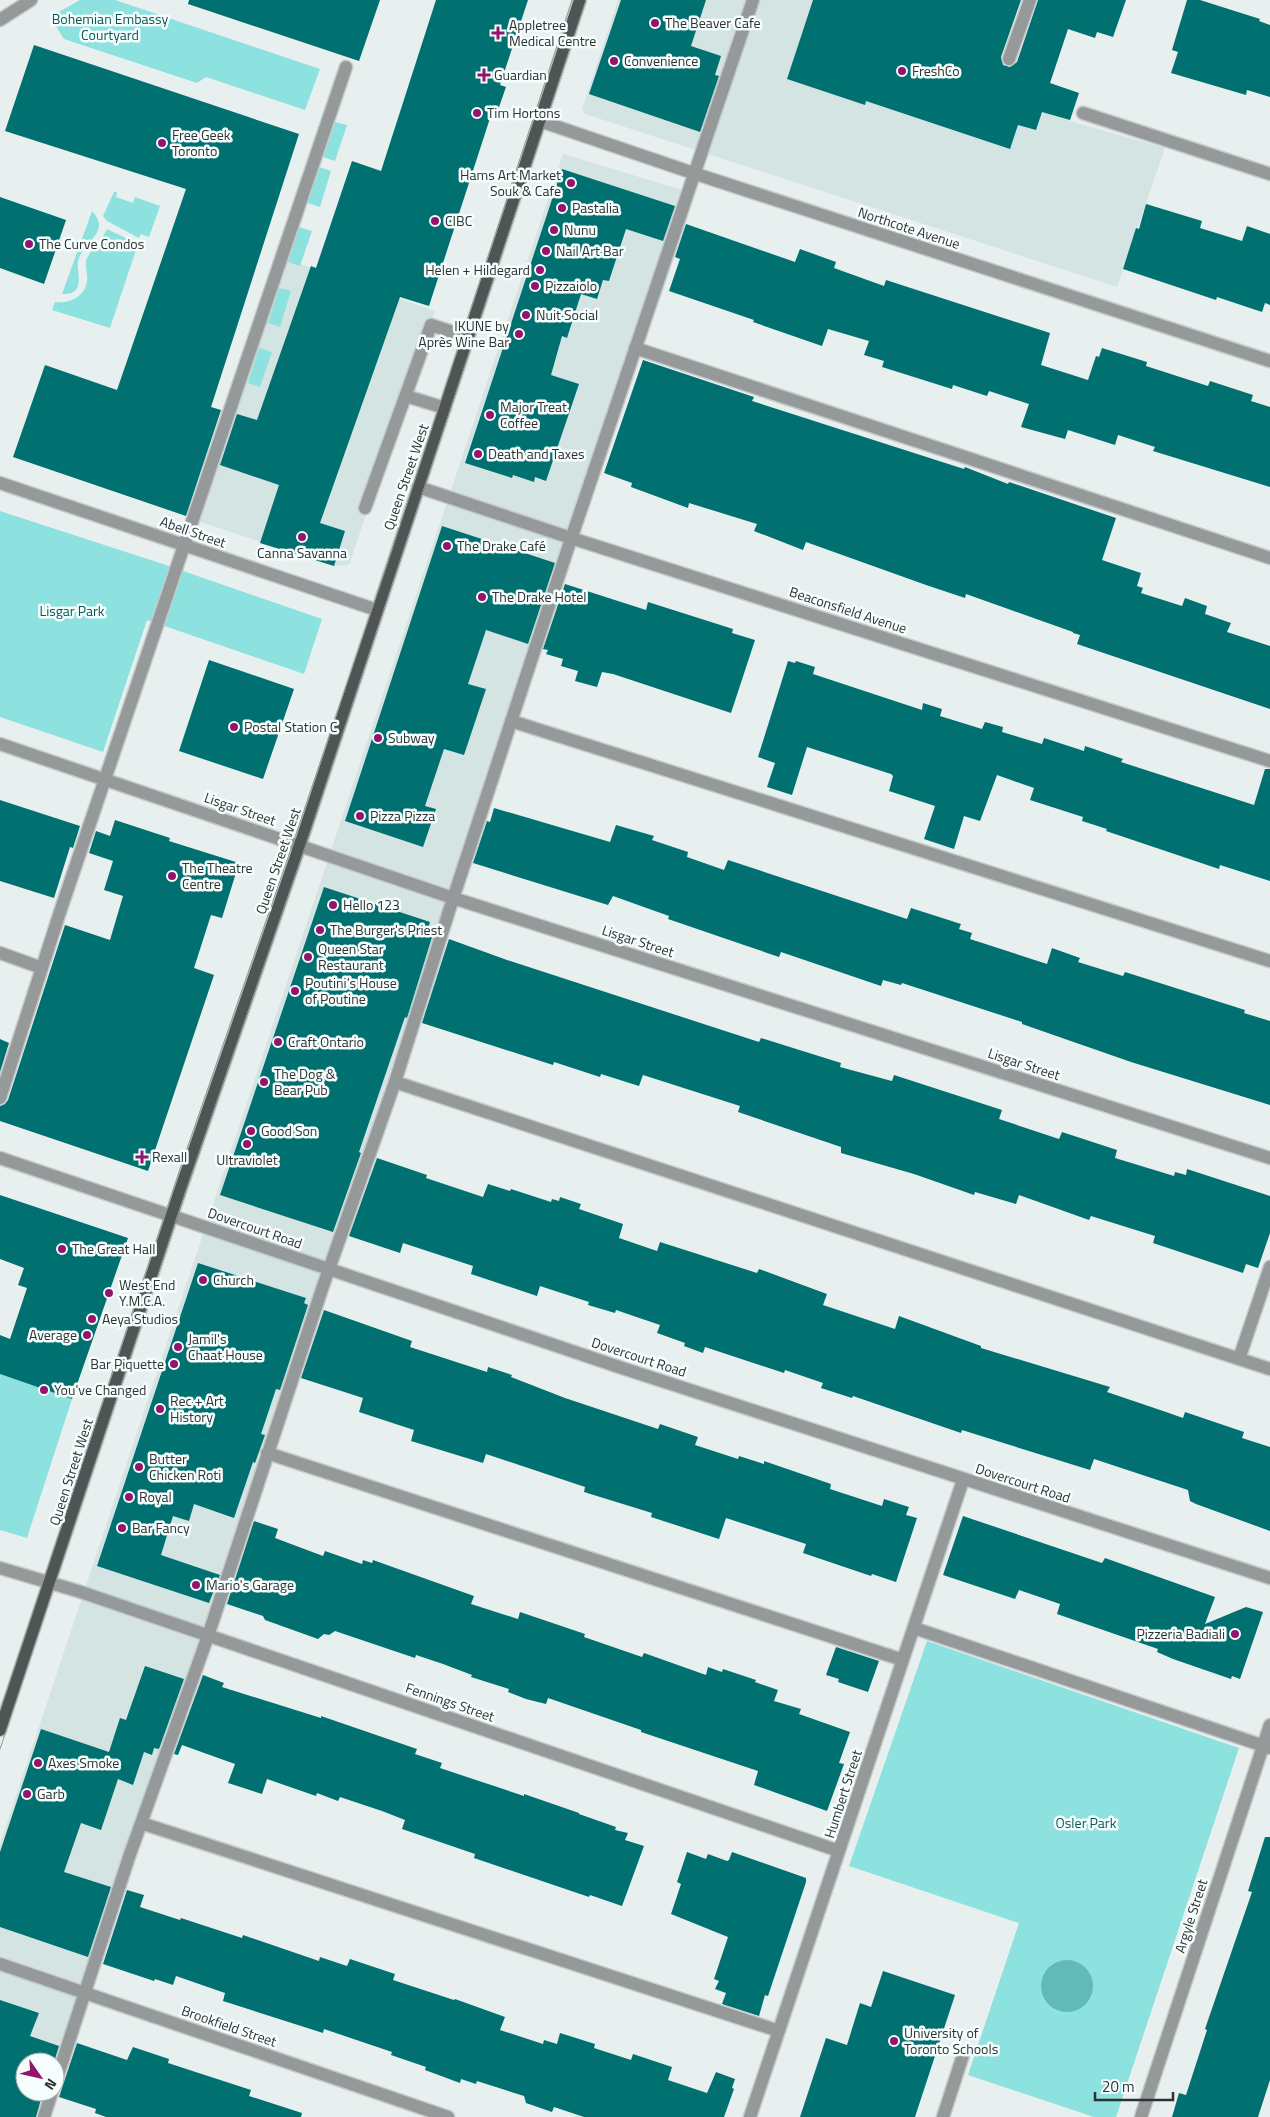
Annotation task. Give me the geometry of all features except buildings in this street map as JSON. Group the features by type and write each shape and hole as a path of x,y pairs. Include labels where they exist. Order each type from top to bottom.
{"main road":[{"name":"Queen Street West","path":"0,1730 172,1216 300,845 580,0"}],"street":[{"path":"0,20 31,0"},
{"path":"65,2055 142,1823 208,1636 267,1453 395,1082 571,538 753,0"},
{"path":"1009,59 1030,0"},
{"path":"0,1098 42,968 346,67"},
{"path":"1083,113 1270,174"},
{"name":"Northcote Avenue","path":"540,121 693,174 1270,361"},
{"path":"366,508 431,326 468,337"},
{"path":"635,348 1270,558"},
{"path":"406,396 445,408"},
{"name":"Abell Street","path":"0,483 377,610"},
{"name":"Beaconsfield Avenue","path":"418,487 571,538 1270,761"},
{"path":"511,721 1270,961"},
{"name":"Lisgar Street","path":"0,744 453,898 1270,1158"},
{"path":"0,953 42,968"},
{"path":"395,1082 1270,1369"},
{"name":"Dovercourt Road","path":"0,1158 963,1480 1270,1578"},
{"path":"1239,1359 1270,1267"},
{"path":"267,1453 903,1660"},
{"name":"Humbert Street","path":"750,2117 963,1480"},
{"name":"Fennings Street","path":"0,1568 208,1636 839,1851"},
{"path":"914,1628 1266,1747"},
{"name":"Argyle Street","path":"1141,2117 1266,1747 1270,1725"},
{"path":"142,1823 779,2031"},
{"name":"Brookfield Street","path":"0,1964 448,2117"},
{"path":"943,2117 963,2055"},
{"path":"44,2117 49,2102"}],"shaded area":[{"path":"618,0 1015,0 994,64 1079,93 1070,121 1165,148 1117,287 585,114 582,109"},
{"path":"563,154 686,191 60,2052 15,2052 15,2102 43,2102 38,2117 0,2117 0,1844"},
{"path":"278,256 435,311 349,565 334,566 188,518"},
{"path":"1062,1960 1072,1960 1086,1967 1093,1981 1093,1991 1086,2005 1072,2012 1062,2012 1052,2008 1045,2001 1041,1991 1041,1981 1045,1971 1052,1964"}],"green space":[{"name":"Bohemian Embassy Courtyard","path":"80,0 115,0 320,69 305,110 206,77 197,83 64,39 50,17"},
{"path":"335,122 347,125 335,161 323,157"},
{"path":"319,167 331,171 320,207 307,203"},
{"path":"114,192 117,192 116,197 133,203 135,197 160,206 149,237 141,234 139,238 107,221 103,216"},
{"path":"92,211 99,224 98,230 79,258 78,286 70,293 62,294"},
{"path":"299,227 312,231 300,266 288,262"},
{"path":"107,229 138,244 110,328 52,310 55,302 66,302 76,298 86,287 87,258"},
{"path":"279,288 291,291 280,327 268,323"},
{"path":"259,348 272,352 260,387 248,383"},
{"name":"Lisgar Park","path":"0,511 166,565 322,619 304,674 147,620 103,752 0,717"},
{"path":"0,1374 72,1399 27,1538 0,1530"},
{"name":"Osler Park","path":"927,1641 1239,1748 1116,2117 1094,2117 968,2075 1019,1923 849,1866"}],"tram line":[{"path":"0,1711 181,1166 391,553 572,0"},
{"path":"0,1749 186,1190 305,847 586,0"}],"place":[{"name":"The Beaver Cafe","path":"655,23"},
{"name":"Appletree Medical Centre","path":"498,33"},
{"name":"Convenience","path":"614,61"},
{"name":"FreshCo","path":"902,71"},
{"name":"Guardian","path":"484,75"},
{"name":"Tim Hortons","path":"477,113"},
{"name":"Free Geek Toronto","path":"162,143"},
{"name":"Hams Art Market Souk & Cafe","path":"571,183"},
{"name":"Pastalia","path":"562,208"},
{"name":"CIBC","path":"435,221"},
{"name":"Nunu","path":"554,230"},
{"name":"The Curve Condos","path":"29,244"},
{"name":"Nail Art Bar","path":"546,251"},
{"name":"Helen + Hildegard","path":"540,270"},
{"name":"Pizzaiolo","path":"535,286"},
{"name":"Nuit Social","path":"526,315"},
{"name":"IKUNE by Après Wine Bar","path":"519,334"},
{"name":"Major Treat Coffee","path":"490,415"},
{"name":"Death and Taxes","path":"478,454"},
{"name":"Canna Savanna","path":"302,537"},
{"name":"The Drake Café","path":"447,546"},
{"name":"The Drake Hotel","path":"482,597"},
{"name":"Postal Station C","path":"234,727"},
{"name":"Subway","path":"378,738"},
{"name":"Pizza Pizza","path":"360,816"},
{"name":"The Theatre Centre","path":"172,876"},
{"name":"Hello 123","path":"333,905"},
{"name":"The Burger's Priest","path":"320,930"},
{"name":"Queen Star Restaurant","path":"308,957"},
{"name":"Poutini’s House of Poutine","path":"295,991"},
{"name":"Craft Ontario","path":"278,1042"},
{"name":"The Dog & Bear Pub","path":"264,1082"},
{"name":"Good Son","path":"251,1131"},
{"name":"Ultraviolet","path":"247,1144"},
{"name":"Rexall","path":"142,1157"},
{"name":"The Great Hall","path":"62,1249"},
{"name":"Church","path":"203,1280"},
{"name":"West End Y.M.C.A.","path":"109,1293"},
{"name":"Aeya Studios","path":"92,1319"},
{"name":"Average","path":"87,1335"},
{"name":"Jamil's Chaat House","path":"178,1347"},
{"name":"Bar Piquette","path":"174,1364"},
{"name":"You've Changed","path":"44,1390"},
{"name":"Rec + Art History","path":"160,1409"},
{"name":"Butter Chicken Roti","path":"139,1467"},
{"name":"Royal","path":"129,1497"},
{"name":"Bar Fancy","path":"122,1528"},
{"name":"Mario's Garage","path":"196,1585"},
{"name":"Pizzeria Badiali","path":"1235,1634"},
{"name":"Axes Smoke","path":"38,1763"},
{"name":"Garb","path":"27,1794"},
{"name":"University of Toronto Schools","path":"894,2041"}]}
